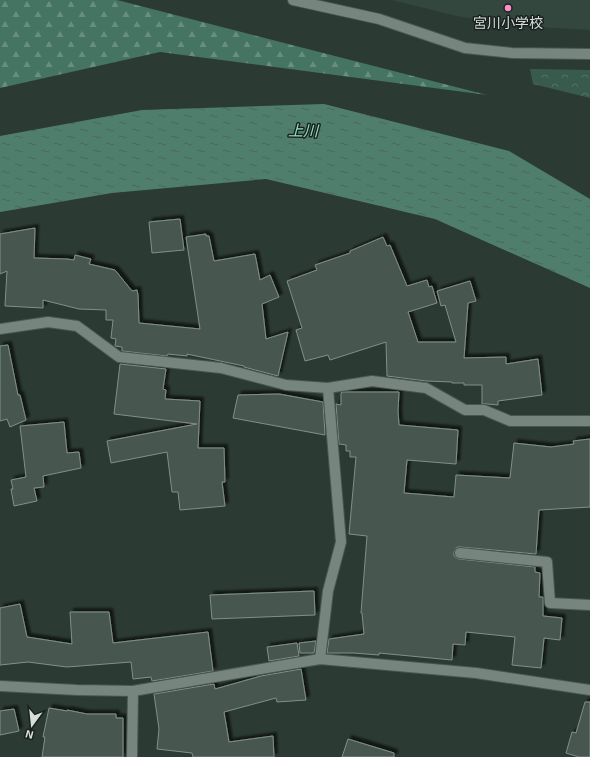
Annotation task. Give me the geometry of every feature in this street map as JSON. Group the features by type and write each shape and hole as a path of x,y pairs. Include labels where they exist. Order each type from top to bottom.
{"street":[{"path":"293,0 379,19 464,48 512,53 590,54"},
{"path":"0,329 48,322 77,326 120,357 221,368 286,385 328,388 372,381 426,388 465,410 484,410 510,421 590,422"},
{"path":"320,659 328,592 341,542 328,388"},
{"path":"460,553 547,562 550,603 590,606"},
{"path":"0,686 133,691 320,659 476,673 590,690"},
{"path":"132,757 133,691"}],"shaded area":[{"name":"宮川小学校","path":"392,0 590,0 590,30 535,27 461,17"}],"green space":[{"path":"0,0 117,0 487,95 160,52 0,88"},
{"path":"530,69 590,70 590,98 533,84"}],"water":[{"name":"上川","path":"324,104 509,151 590,199 590,288 435,219 266,179 112,193 0,212 0,136 142,110"}],"building":[{"path":"180,219 184,250 152,253 149,222"},
{"path":"35,228 34,258 74,260 75,255 91,259 89,264 115,270 132,291 137,290 139,323 200,329 186,237 206,234 206,236 209,236 214,261 255,254 260,280 270,275 279,297 262,304 266,339 288,332 278,376 244,366 187,354 187,356 168,354 167,356 122,351 122,347 115,346 116,339 111,338 113,320 106,320 106,310 79,309 43,300 43,308 5,306 7,271 0,274 0,234"},
{"path":"383,237 387,246 390,245 407,286 427,280 429,287 432,286 437,303 408,312 418,342 456,342 445,305 441,306 437,291 470,281 476,301 468,303 464,358 506,357 506,364 538,359 542,395 498,401 498,405 482,404 482,385 464,385 464,383 426,381 387,376 386,342 330,360 328,355 305,361 296,330 302,328 287,281 317,270 315,265 350,253 350,251"},
{"path":"8,345 18,395 20,395 26,420 10,427 7,419 0,421 0,346"},
{"path":"120,364 166,369 163,389 166,390 165,399 200,401 198,448 224,448 225,482 222,482 225,506 180,510 178,492 172,492 167,452 111,463 107,441 197,424 114,414"},
{"path":"342,392 399,392 399,425 458,430 456,464 407,460 404,493 454,497 456,475 510,478 514,443 551,447 574,444 573,441 590,439 590,507 539,510 536,554 461,547 457,547 454,552 454,556 459,559 535,567 535,572 540,573 539,597 543,597 543,616 562,618 560,640 544,638 541,668 512,665 515,637 466,632 465,645 453,644 452,660 379,653 379,655 327,653 329,639 364,634 361,613 367,536 349,534 356,457 350,457 350,451 346,451 346,445 339,444 336,404 341,405"},
{"path":"279,394 323,402 325,435 233,418 238,395"},
{"path":"64,422 67,453 79,452 81,468 43,476 44,487 34,488 37,501 14,506 11,480 26,477 20,426"},
{"path":"314,591 315,615 212,619 210,595"},
{"path":"20,604 27,637 72,644 70,612 109,612 113,643 208,632 213,671 152,681 151,677 133,679 131,662 67,667 28,662 0,665 0,608"},
{"path":"316,641 314,653 300,653 299,643"},
{"path":"297,643 299,656 269,661 267,647"},
{"path":"301,669 306,700 277,702 276,698 224,712 229,742 273,736 274,757 193,757 192,753 157,749 159,729 154,694 214,684 215,689 261,676"},
{"path":"585,702 590,702 590,757 579,757 566,753 572,732 576,733"},
{"path":"49,708 87,714 116,714 116,718 123,718 123,757 42,757 45,737 43,737"},
{"path":"14,709 19,731 0,735 0,711"},
{"path":"348,739 394,753 394,757 342,757"}],"place":[{"name":"宮川小学校","path":"508,8"}]}
